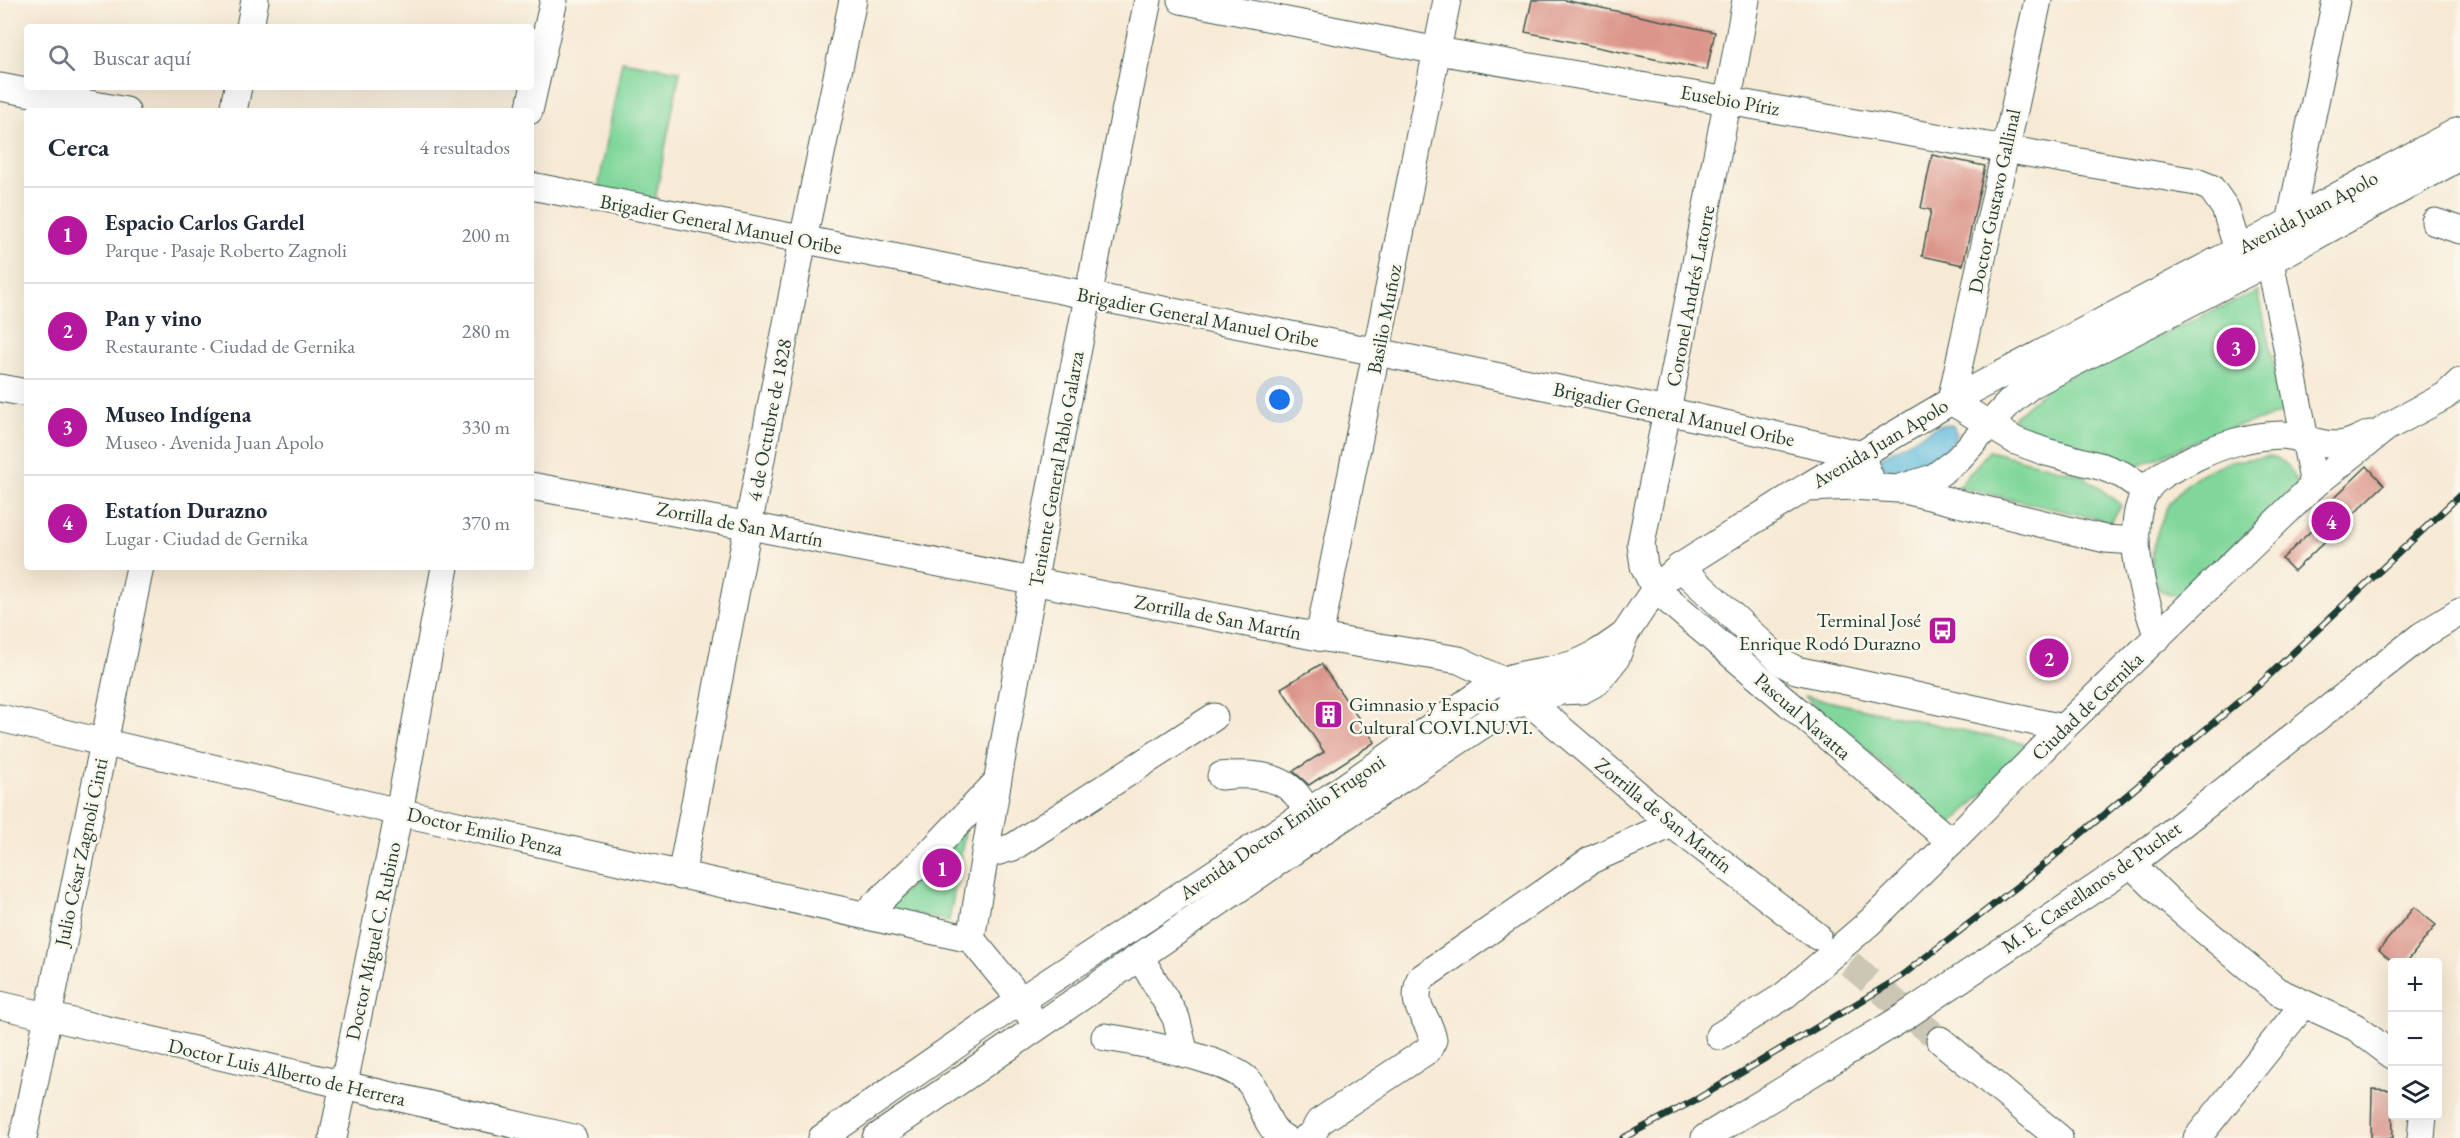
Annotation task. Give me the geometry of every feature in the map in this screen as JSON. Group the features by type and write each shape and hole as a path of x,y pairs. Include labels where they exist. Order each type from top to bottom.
{"street":[{"path":"251,24 255,0"},
{"path":"531,108 554,0"},
{"name":"4 de Octubre de 1828","path":"681,876 750,526 803,240 853,0"},
{"name":"Teniente General Pablo Galarza","path":"971,939 997,782 1088,295 1148,0"},
{"name":"Eusebio Píriz","path":"1181,0 1438,51 1728,99 2196,182 2211,188 2225,208 2238,250"},
{"name":"Basilio Muñoz","path":"1319,637 1447,0"},
{"name":"Coronel Andrés Latorre","path":"1655,589 1644,566 1641,544 1746,0"},
{"name":"Doctor Gustavo Gallinal","path":"1951,401 2038,0"},
{"path":"2290,223 2336,0"},
{"path":"0,87 110,108"},
{"path":"234,108 236,90"},
{"name":"Avenida Juan Apolo","path":"1805,488 1951,401 2290,223 2460,129"},
{"name":"Avenida Juan Apolo","path":"1805,488 1885,488 1933,478 1958,460 1988,424 2031,385 2270,261 2460,157"},
{"name":"Brigadier General Manuel Oribe","path":"534,187 1377,352 1667,411 1863,455"},
{"path":"2270,261 2314,484"},
{"name":"Ciudad de Gernika","path":"1719,1036 1784,996 1869,922 1952,842 2063,728 2314,484 2387,427 2445,396 2460,382"},
{"path":"0,388 24,392"},
{"path":"1951,401 2016,441 2046,452 2103,467 2123,476 2146,491"},
{"path":"2158,637 2142,583 2136,541 2137,523 2146,491 2160,476 2208,452 2251,439 2282,435 2327,444 2344,444 2387,427"},
{"path":"1863,455 1864,466 1885,488 2105,539 2136,541"},
{"name":"Zorrilla de San Martín","path":"534,487 750,526 1319,637 1459,660 1501,680 1527,700 1672,824 1817,936"},
{"path":"1625,634 1655,589 1680,567 1805,488"},
{"path":"1680,567 1783,663 1797,670 2063,728"},
{"name":"Julio César Zagnoli Cinti","path":"23,1138 139,570"},
{"name":"Doctor Miguel C. Rubino","path":"333,1138 399,812 444,570"},
{"name":"Pascual Navatta","path":"1655,589 1952,842"},
{"name":"M. E. Castellanos de Puchet","path":"1705,1138 1904,1017 2131,864 2421,636 2460,612"},
{"name":"Avenida Doctor Emilio Frugoni","path":"876,1138 1140,957 1501,680 1572,665 1594,656 1625,634"},
{"name":"Avenida Doctor Emilio Frugoni","path":"822,1138 1021,1000 1314,822 1511,706 1561,691 1582,690 1597,682 1616,658 1625,634"},
{"path":"1575,690 1568,703 1566,719 1577,744"},
{"path":"985,855 1013,847 1214,717"},
{"name":"Doctor Emilio Penza","path":"0,718 399,812 971,939"},
{"path":"1221,776 1241,773 1270,778 1294,792 1314,822"},
{"path":"864,915 929,854 997,782"},
{"path":"1306,1138 1312,1135 1320,1122 1428,1050 1433,1040 1431,1029 1418,1008 1416,993 1420,979 1591,860 1672,824"},
{"path":"2131,864 2166,900 2277,992 2355,1026 2388,1052"},
{"path":"971,939 1021,1000 1037,1026"},
{"path":"1140,957 1176,1018 1185,1054"},
{"path":"2196,1138 2304,1004"},
{"name":"Doctor Luis Alberto de Herrera","path":"0,1005 573,1138"},
{"path":"1105,1037 1158,1045 1239,1072 1251,1084 1267,1118 1284,1138"},
{"path":"1940,1040 2059,1138"},
{"path":"2421,1138 2422,1120"}],"green space":[{"path":"622,61 680,71 655,200 598,189"},
{"path":"2258,291 2284,413 2216,432 2139,466 2056,446 2030,434 2013,418 2053,383"},
{"path":"1989,451 2082,475 2121,505 2111,522 1958,487"},
{"path":"2267,457 2284,462 2293,474 2297,485 2184,594 2167,594 2157,587 2152,574 2155,541 2167,509 2177,495 2194,479 2217,466"},
{"path":"1804,696 2035,746 1951,824"},
{"path":"966,827 949,921 887,910"}],"water":[{"path":"1939,425 1953,425 1957,435 1942,455 1926,468 1906,473 1882,466 1881,457"}],"building":[{"path":"1532,0 1564,0 1715,32 1707,70 1525,32"},
{"path":"1932,155 1985,166 1963,265 1922,256 1931,210 1921,208"},
{"path":"2367,466 2384,485 2294,571 2282,559 2318,524 2313,518"},
{"name":"Gimnasio y Espacio Cultural CO.VI.NU.VI.","path":"1321,664 1375,742 1309,785 1293,771 1324,752 1281,688"},
{"path":"2414,907 2436,925 2410,958 2388,958 2379,950"},
{"path":"2372,1089 2388,1090 2388,1120 2393,1120 2393,1138 2371,1138"}],"tunnel":[{"path":"1818,937 1940,1040"}],"railway":[{"path":"1623,1138 1699,1098 1896,980 2023,882 2260,684 2460,495"}],"place":[{"name":"Museo Indígena","path":"2236,347"},
{"name":"Estatíon Durazno","path":"2331,521"},
{"name":"Terminal José Enrique Rodó Durazno","path":"1942,631"},
{"name":"Pan y vino","path":"2049,658"},
{"name":"Gimnasio y Espacio Cultural CO.VI.NU.VI.","path":"1328,715"},
{"name":"Espacio Carlos Gardel","path":"942,868"}]}
